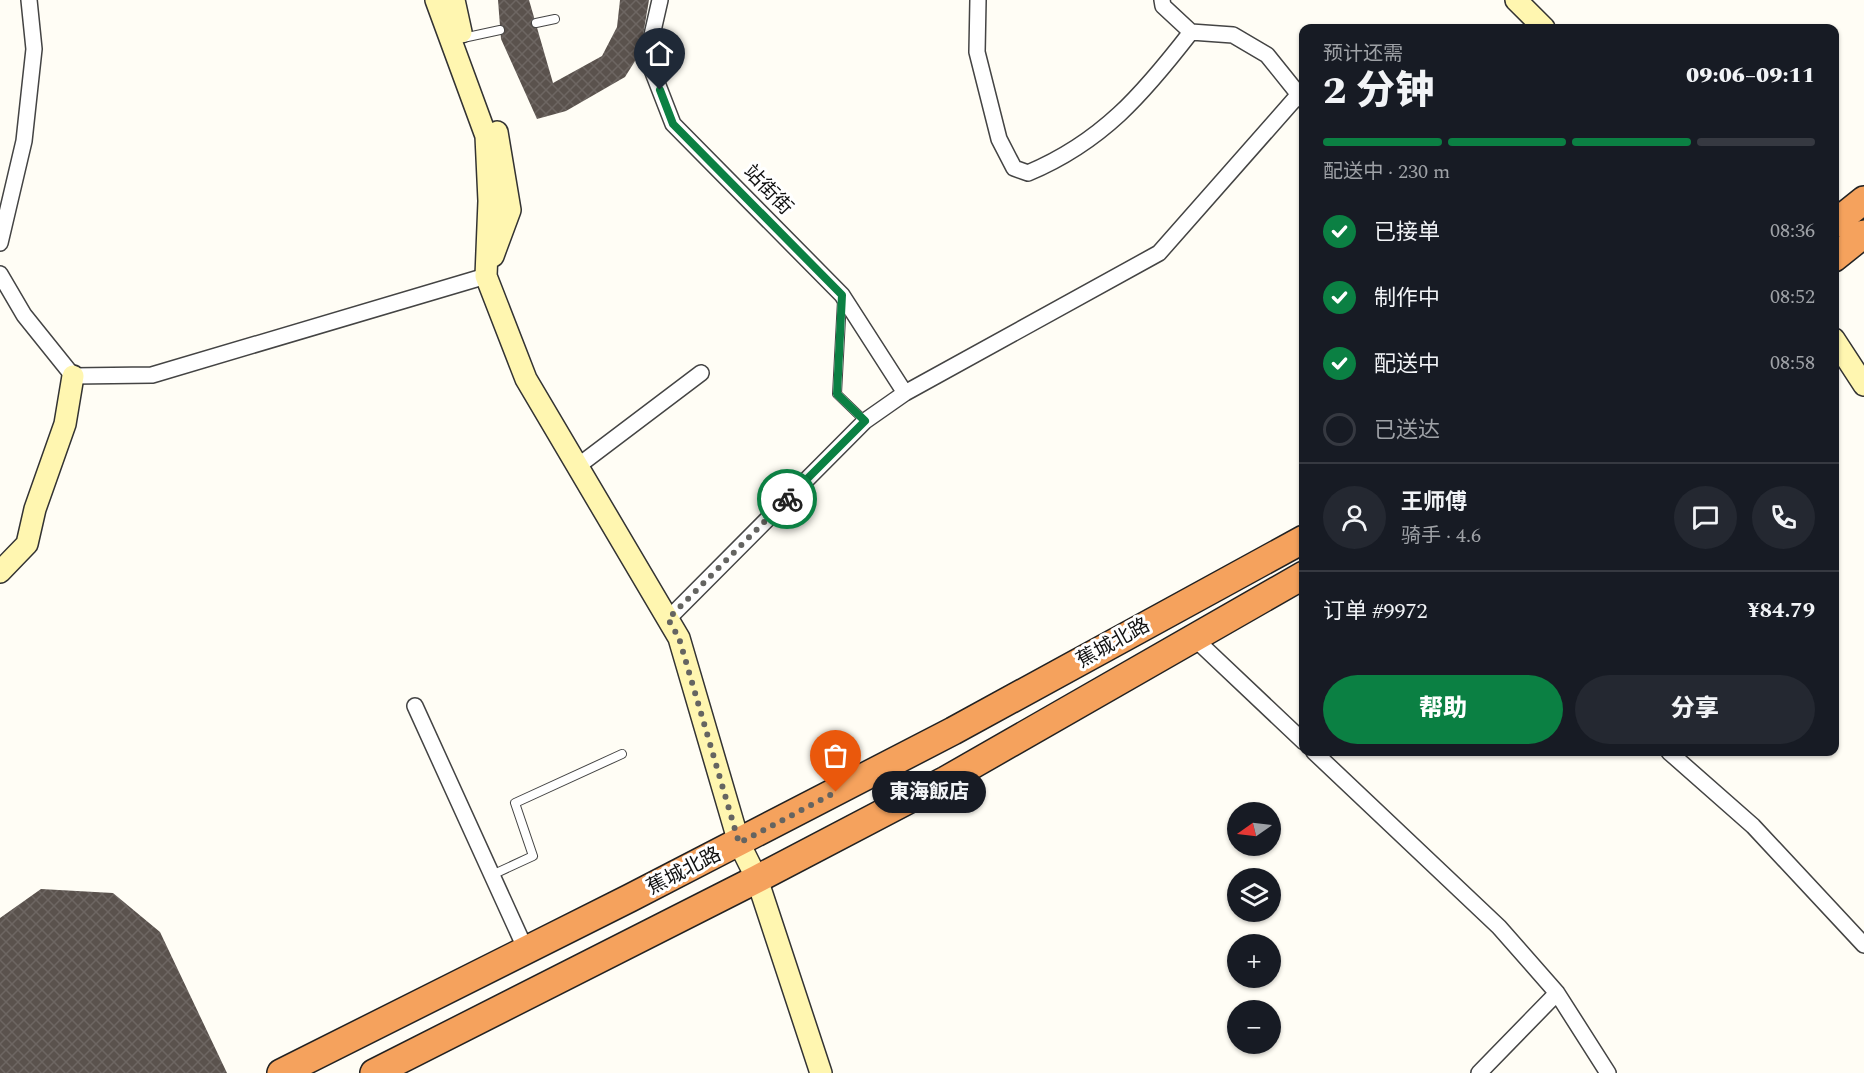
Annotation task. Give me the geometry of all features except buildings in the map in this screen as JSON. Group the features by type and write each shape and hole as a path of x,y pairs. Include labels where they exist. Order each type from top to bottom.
{"highway":[{"path":"1839,220 1864,200"},
{"path":"1839,254 1864,234"},
{"name":"蕉城北路","path":"281,1073 739,843 954,731 1299,541"},
{"name":"蕉城北路","path":"374,1073 757,879 946,780 1299,578"}],"street":[{"path":"0,243 24,141 34,49 29,0"},
{"path":"436,0 486,136 489,201 486,276 526,379 679,638 739,843 757,879 821,1073"},
{"path":"454,0 463,38 496,130 510,210 486,276"},
{"name":"站街街","path":"660,0 647,57 673,124 842,295 905,393"},
{"path":"978,0 977,52 999,139 1014,168 1028,173 1062,159 1112,122 1148,88 1191,32"},
{"path":"1162,0 1163,6 1191,32 1233,35 1267,55 1299,93"},
{"path":"1516,0 1540,24"},
{"path":"668,619 865,421 905,393 1159,253 1299,100"},
{"path":"0,274 24,315 73,376 65,424 35,509 27,544 0,572"},
{"path":"73,376 152,375 486,276"},
{"path":"1839,347 1864,385"},
{"path":"578,466 701,373"},
{"path":"1194,638 1299,737"},
{"path":"415,706 526,950"},
{"path":"1318,756 1499,927 1557,993 1608,1073"},
{"path":"1674,756 1753,826 1864,945"},
{"path":"1479,1073 1557,993"}],"lane":[{"path":"536,23 555,19"},
{"path":"463,38 500,30"},
{"path":"842,295 837,394 865,421"},
{"path":"492,875 533,856 515,803 622,754"}],"way so far":[{"path":"787,499 668,619 679,638 739,843 836,792"}],"place":[{"name":"東海飯店","path":"836,792"}],"route":[{"path":"660,90 673,124 842,295 837,394 865,421 787,499"}]}
